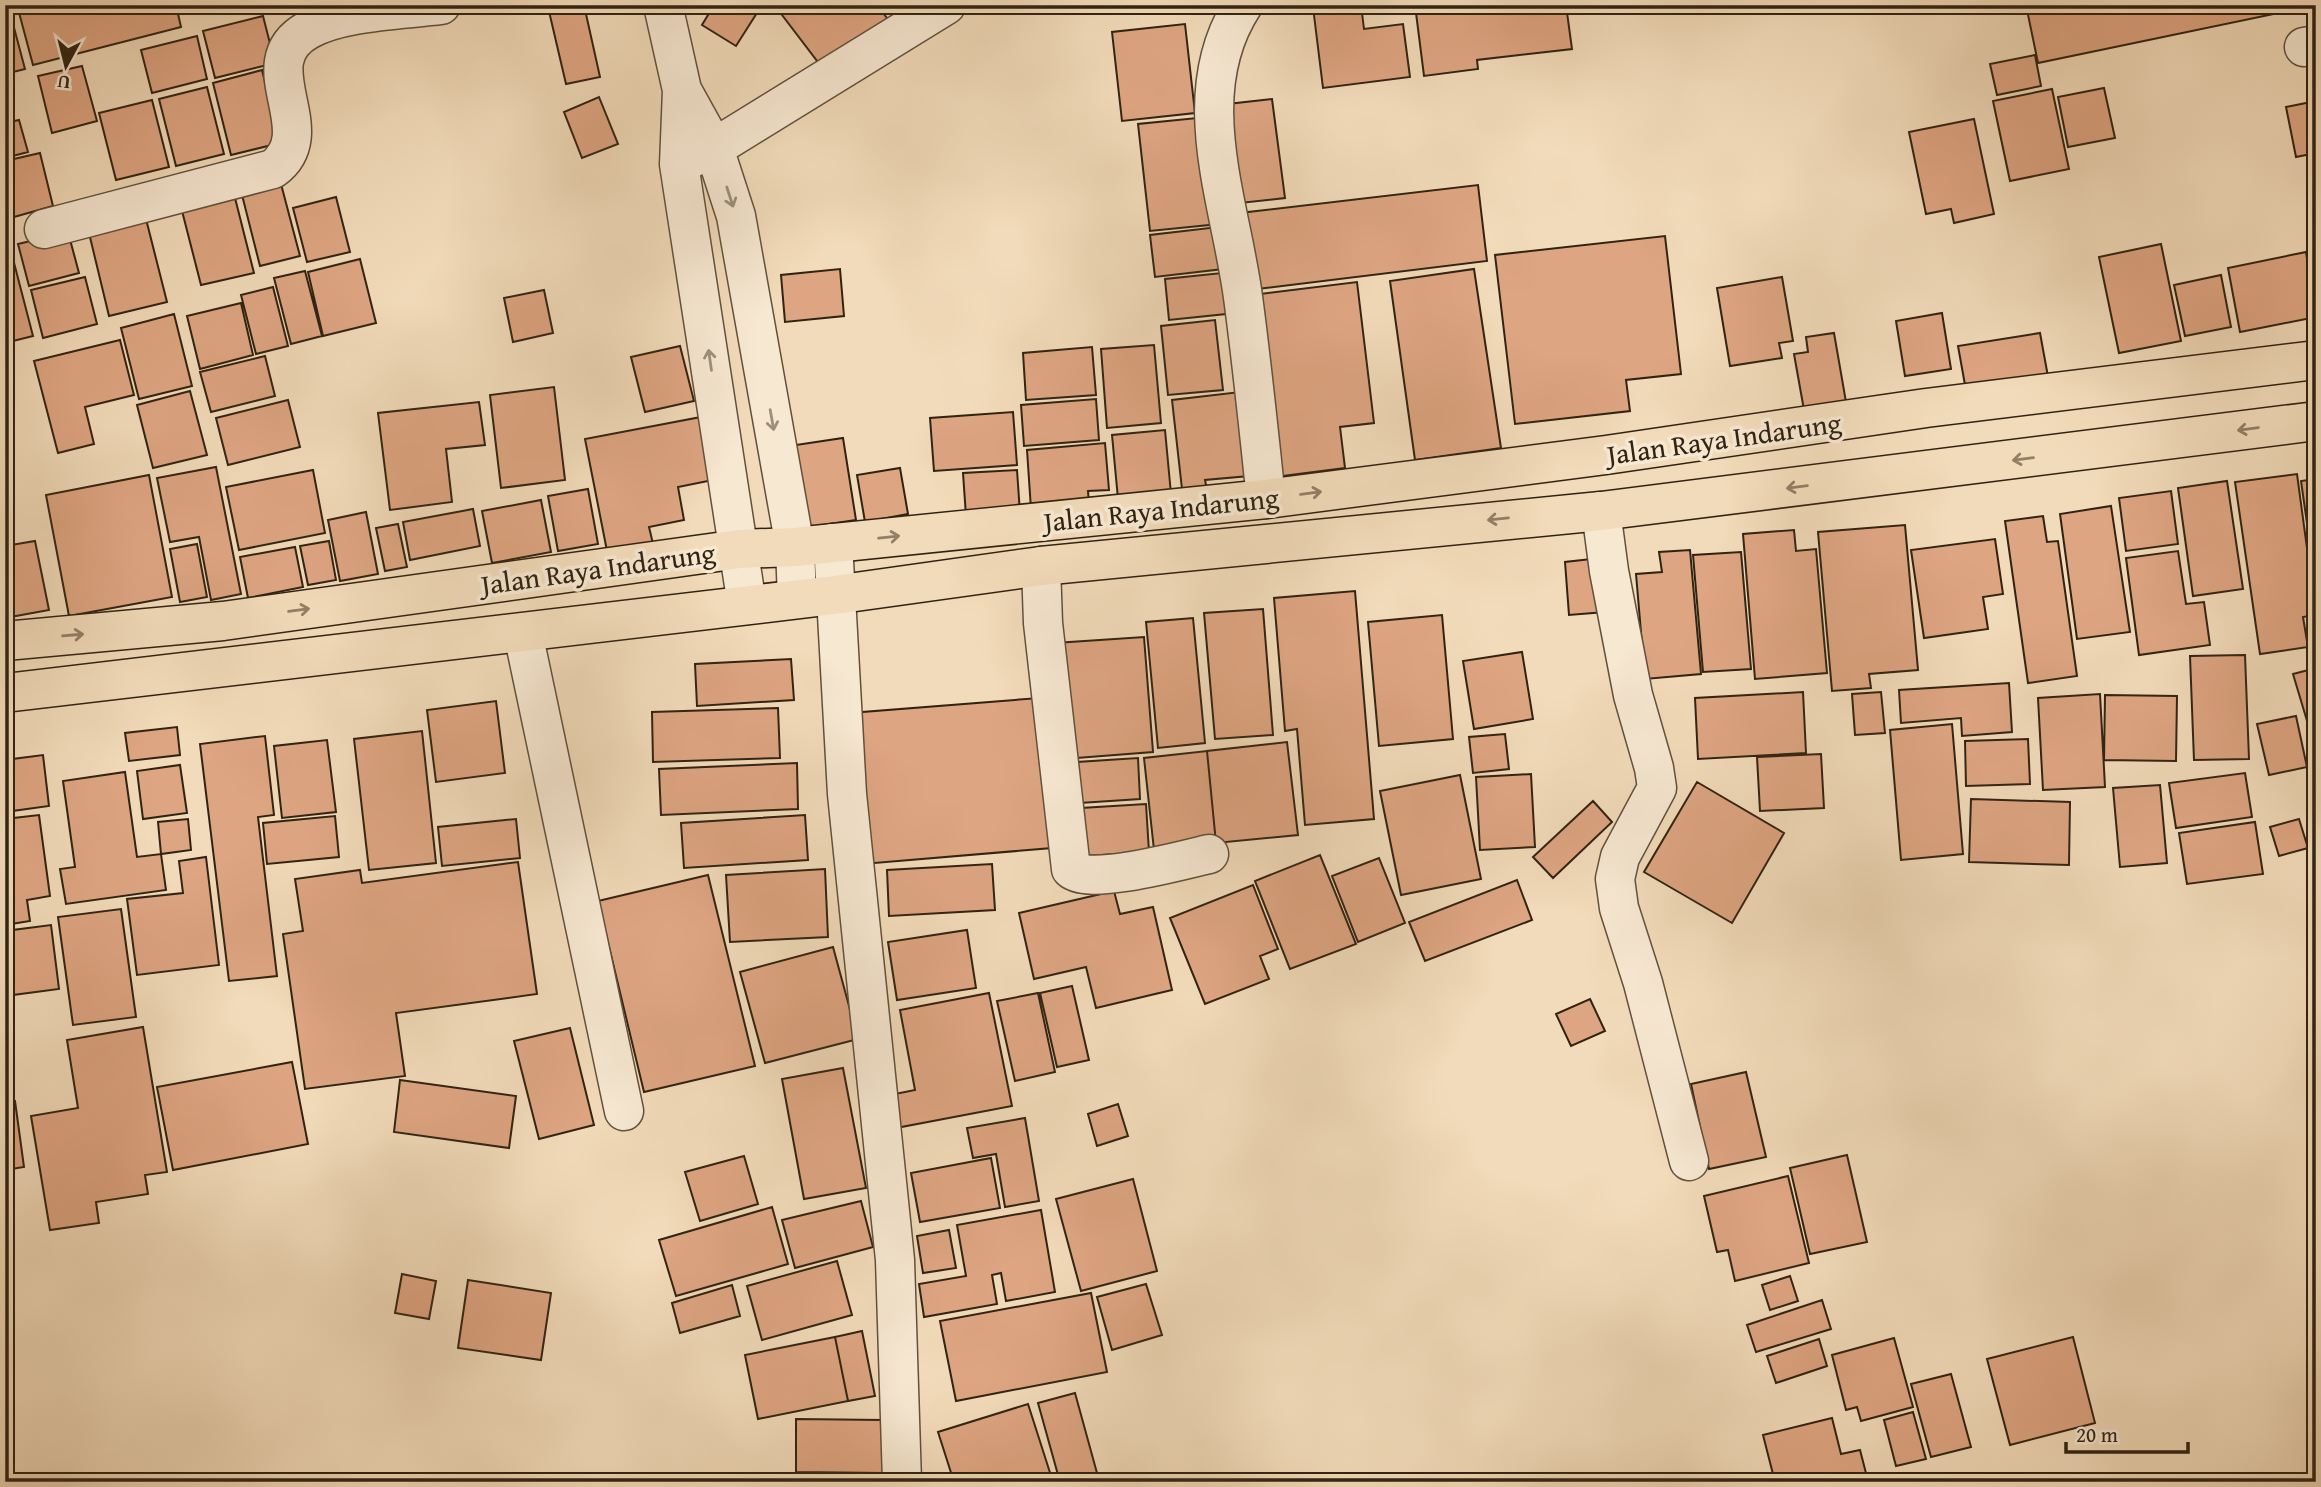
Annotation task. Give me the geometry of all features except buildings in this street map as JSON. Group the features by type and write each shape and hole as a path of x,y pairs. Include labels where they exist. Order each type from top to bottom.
{"highway":[{"name":"Jalan Raya Indarung","path":"5,641 223,621 739,548 795,547 1266,499 1606,455 1926,408 2316,360"},
{"name":"Jalan Raya Indarung","path":"5,693 834,595 1041,566 1537,515 1601,511 2316,421"},
{"path":"1531,463 1537,515"}],"street":[{"path":"44,229 273,169 284,161 290,149 293,124 282,75 294,39 310,29 349,18 441,5"},
{"path":"663,5 682,90 679,164 747,605"},
{"path":"679,164 713,148 946,5"},
{"path":"1243,5 1219,52 1214,133 1243,294 1266,499"},
{"path":"682,90 713,148 736,216 795,547 797,599"},
{"path":"1601,511 1609,571 1633,695 1654,768 1657,789 1620,857 1615,878 1619,908 1643,983 1689,1161"},
{"path":"832,543 847,794 895,1260 902,1482"},
{"path":"1041,566 1043,623 1071,869 1087,875 1140,869 1209,854"},
{"path":"523,633 624,1111"}]}
